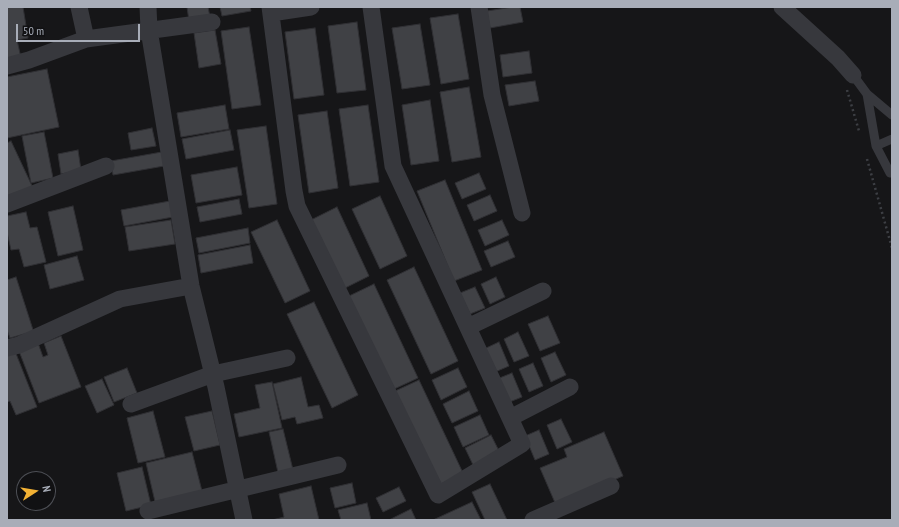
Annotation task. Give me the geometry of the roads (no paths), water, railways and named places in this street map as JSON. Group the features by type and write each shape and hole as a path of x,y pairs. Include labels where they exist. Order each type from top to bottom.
{"street":[{"path":"79,7 86,39"},
{"path":"148,7 149,30 191,286 244,520"},
{"path":"311,7 270,10 297,206 438,495 522,444 393,166 371,7"},
{"path":"479,7 492,95 522,213"},
{"path":"782,7 838,58 853,74"},
{"path":"7,66 29,60 86,39 212,22"},
{"path":"7,204 106,166"},
{"path":"7,348 19,345 120,299 191,286"},
{"path":"468,328 543,291"},
{"path":"132,404 212,374 287,358"},
{"path":"510,418 570,387"},
{"path":"148,511 338,465"},
{"path":"533,520 611,486"}],"lane":[{"path":"853,74 867,94 892,115"},
{"path":"867,94 876,146 890,173"},
{"path":"876,146 892,139"}]}
